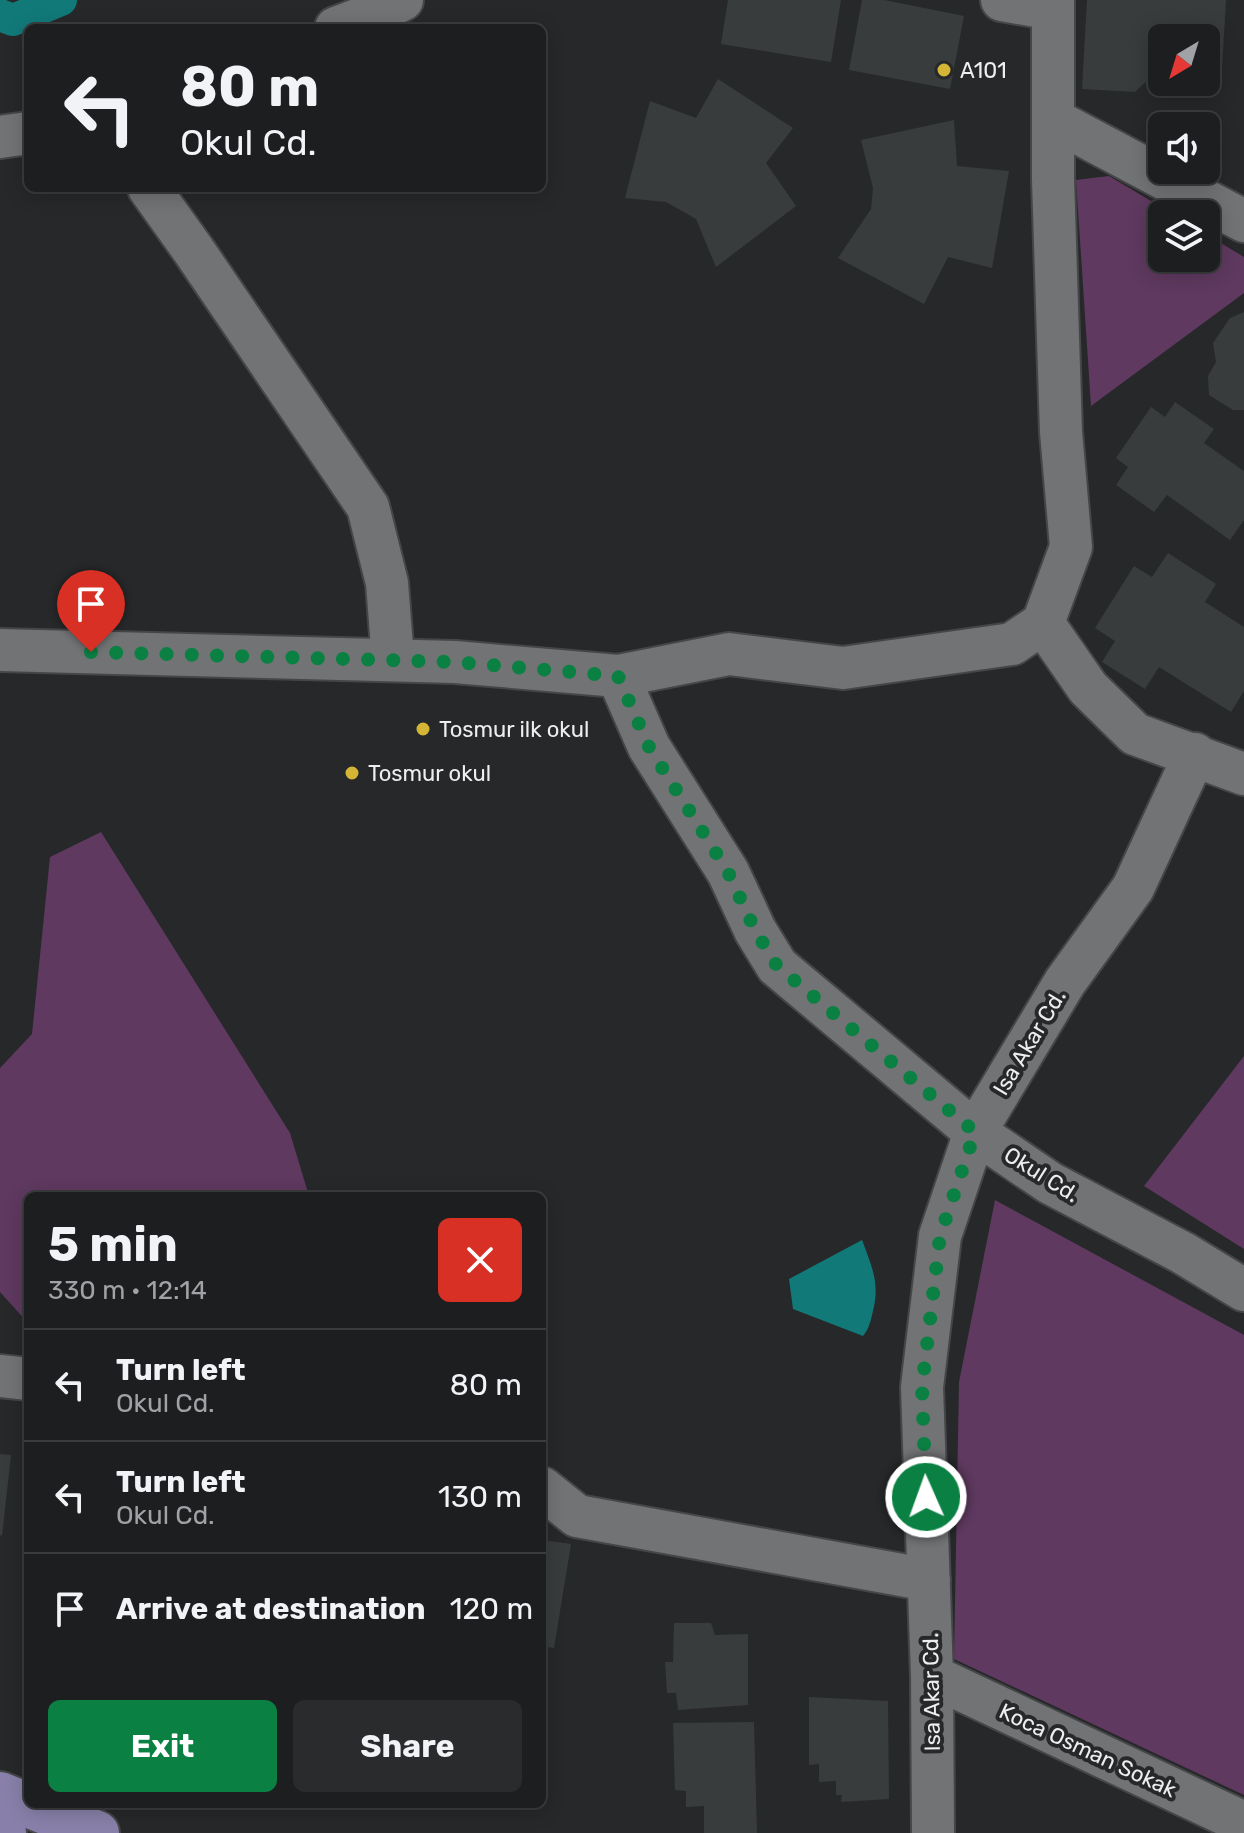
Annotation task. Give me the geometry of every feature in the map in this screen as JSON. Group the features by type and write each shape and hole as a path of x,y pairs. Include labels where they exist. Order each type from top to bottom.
{"main road":[{"path":"0,1794 24,1804"},
{"path":"35,1808 97,1833"}],"street":[{"path":"0,650 455,662 618,676 729,654 843,668 1012,644 1043,623 1071,547 1061,432 1053,179 1053,5 1002,0"},
{"path":"344,24 387,4"},
{"path":"1054,120 1244,221"},
{"path":"0,137 24,134"},
{"path":"152,192 368,507 387,583 393,660"},
{"path":"1043,623 1088,688 1135,734 1244,774"},
{"name":"Okul Cd.","path":"618,676 649,747 728,872 755,930 777,966 975,1132 1050,1183 1183,1253 1244,1290"},
{"name":"Isa Akar Cd.","path":"933,1833 932,1676 922,1387 940,1236 975,1132 1065,982 1133,888 1195,754"},
{"path":"0,1376 24,1379"},
{"path":"546,1491 577,1516 929,1580"},
{"name":"Koca Osman Sokak","path":"932,1676 1244,1823"}],"shaded area":[{"path":"1109,176 1149,200 1148,272 1220,272 1220,242 1244,257 1244,293 1091,406 1076,180"},
{"path":"101,832 290,1133 308,1192 24,1192 24,1319 0,1292 0,1068 32,1034 50,857"},
{"path":"1244,1056 1244,1249 1144,1186"},
{"path":"995,1200 1244,1335 1244,1795 954,1659 959,1382"}],"water":[{"path":"862,1240 874,1275 876,1292 871,1321 863,1336 793,1309 789,1279"}],"building":[{"path":"728,0 841,0 831,62 721,44"},
{"path":"862,0 884,0 964,16 950,89 849,70"},
{"path":"1087,0 1226,0 1222,69 1220,24 1148,24 1148,79 1135,92 1082,89"},
{"path":"718,79 793,128 766,163 796,206 716,267 696,219 666,202 625,198 650,101 696,118"},
{"path":"954,120 957,166 1009,171 992,268 948,257 924,304 838,258 871,209 873,188 861,140"},
{"path":"1244,312 1244,410 1233,410 1209,395 1208,376 1216,362 1213,343 1230,318"},
{"path":"1175,402 1214,429 1204,443 1244,471 1244,520 1230,540 1167,495 1154,512 1116,485 1128,467 1116,458 1151,407 1165,417"},
{"path":"1168,553 1216,584 1205,602 1244,627 1244,691 1231,712 1159,667 1145,689 1102,662 1115,641 1095,628 1134,566 1152,577"},
{"path":"0,1454 11,1455 2,1536 0,1535"},
{"path":"546,1541 571,1544 554,1648 546,1647"},
{"path":"674,1623 711,1623 715,1635 748,1634 748,1705 678,1710 676,1693 667,1693 665,1662 673,1662"},
{"path":"809,1697 888,1701 889,1799 841,1802 842,1795 836,1795 836,1781 819,1782 819,1764 809,1765"},
{"path":"754,1722 757,1833 704,1833 704,1806 686,1807 686,1791 675,1790 673,1723"}],"waterway":[{"path":"0,15 13,20 61,0"}],"place":[{"name":"A101","path":"944,70"},
{"name":"Tosmur ilk okul","path":"423,729"},
{"name":"Tosmur okul","path":"352,773"}],"route":[{"path":"91,652 455,662 618,676 649,747 728,872 755,930 777,966 975,1132 940,1236 922,1387 926,1497"}]}
